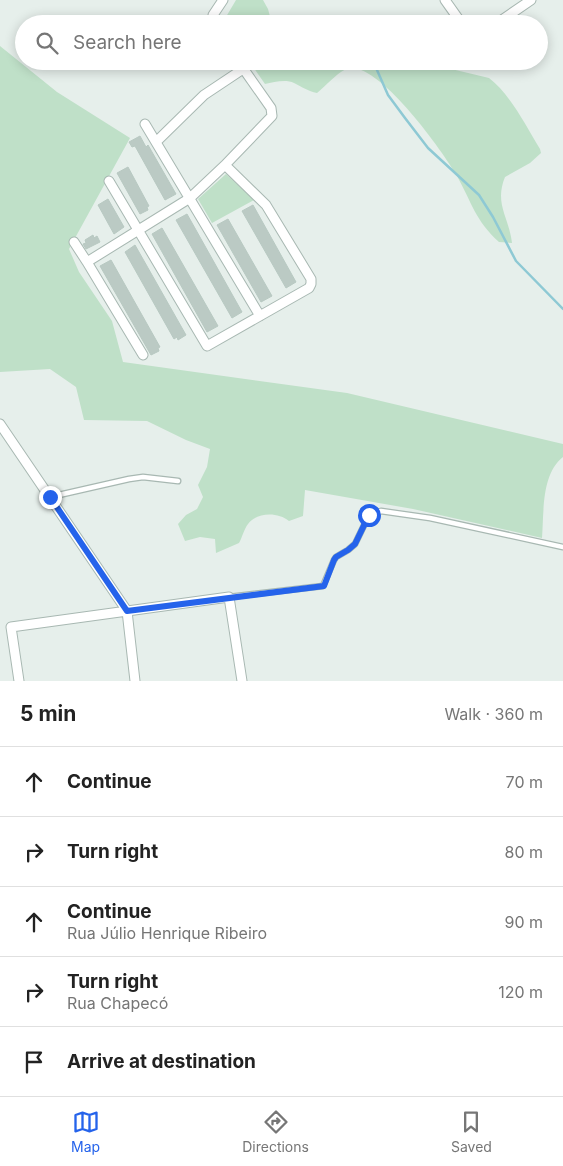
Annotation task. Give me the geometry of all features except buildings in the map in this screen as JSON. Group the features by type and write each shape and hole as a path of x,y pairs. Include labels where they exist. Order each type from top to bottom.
{"street":[{"path":"213,15 223,0"},
{"path":"445,0 456,15"},
{"path":"509,15 531,0"},
{"path":"156,142 204,95 234,70"},
{"path":"87,262 190,198 272,116 270,108 243,70"},
{"path":"145,124 260,316"},
{"path":"109,181 207,346 309,288 311,284 311,278 266,205 225,165"},
{"path":"74,242 143,355"},
{"path":"0,424 127,611 136,681"},
{"path":"19,681 11,627 230,598 242,681"}],"lane":[{"path":"50,497 143,477 178,481"},
{"path":"230,598 324,586 336,557 355,544 369,515 381,511 430,518 563,548"}],"green space":[{"path":"236,0 263,0 270,15 227,15"},
{"path":"0,46 15,58 15,70 30,70 57,92 130,138 69,249 79,272 112,321 123,362 347,393 563,444 563,457 556,464 547,484 542,538 413,509 305,490 303,516 289,521 274,515 257,517 247,526 239,543 216,553 215,539 200,537 185,541 178,524 186,515 197,509 203,497 198,485 207,467 210,449 186,440 147,421 84,420 76,387 50,369 0,372"},
{"path":"255,70 344,70 317,93 287,81 265,84"},
{"path":"359,70 456,70 489,78 511,101 541,153 530,163 505,177 501,195 512,243 499,242 484,226 457,176 425,130 394,94 378,80"},
{"path":"226,174 254,200 212,223 198,199"}],"waterway":[{"path":"377,70 388,95 428,148 479,195 516,261 563,309"}],"route":[{"path":"50,497 127,611 324,586 334,560 355,544 369,515"}]}
